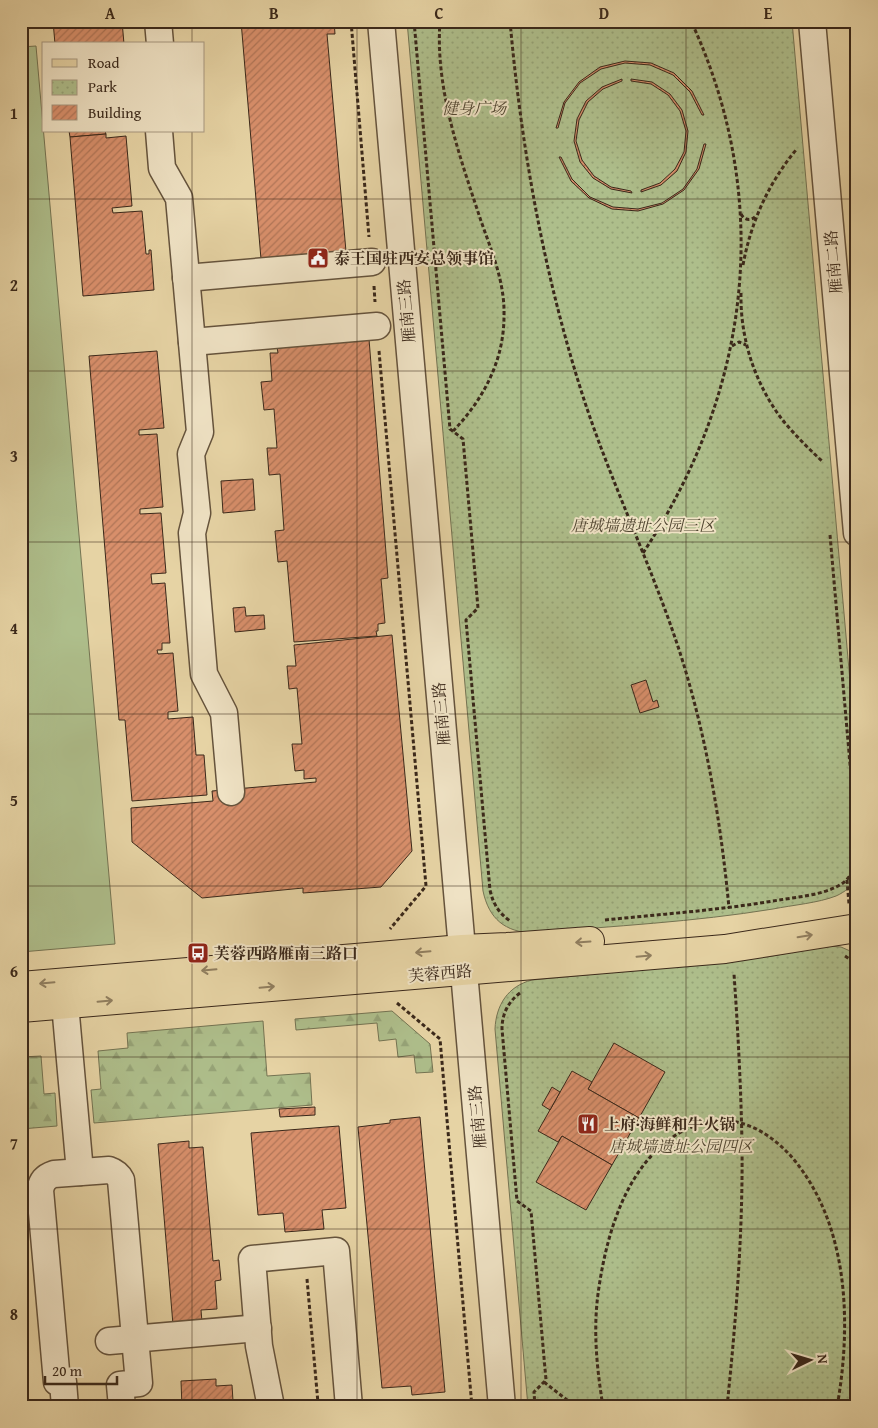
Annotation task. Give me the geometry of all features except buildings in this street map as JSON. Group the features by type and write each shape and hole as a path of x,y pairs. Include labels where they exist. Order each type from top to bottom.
{"main road":[{"name":"芙蓉西路","path":"21,1008 463,960 507,947 725,931 857,909"},
{"name":"芙蓉西路","path":"21,986 463,960 725,949 857,928"}],"street":[{"path":"158,21 160,42"},
{"name":"雁南三路","path":"381,21 502,1407"},
{"name":"雁南二路","path":"812,21 857,533"},
{"path":"159,132 162,168 179,198 200,432 191,454 197,513 192,533 204,674 224,713 231,792"},
{"path":"186,278 372,262"},
{"path":"192,342 377,326"},
{"path":"65,1004 80,1172"},
{"path":"65,1407 63,1382 57,1382 40,1190 41,1185 48,1176 108,1170 118,1175 121,1180 139,1383 120,1385 122,1407"},
{"path":"271,1407 263,1370 252,1258 336,1251 349,1407"},
{"path":"109,1341 258,1328"}],"path":[{"path":"350,21 426,886 388,931"},
{"path":"414,21 450,429 464,439 478,608 466,620 490,890 499,911 504,917 517,924"},
{"path":"440,21 440,59 447,104 467,176 499,276 504,307 502,340 491,376 474,407 453,431"},
{"path":"510,21 515,77 525,148 557,304 574,367 607,465 677,643 691,687 700,720 714,792 729,908"},
{"path":"642,553 672,506 702,441 716,404 731,349 738,309 742,249 735,163 723,109 711,70 691,21"},
{"path":"796,150 772,183 757,214 748,240 741,281 742,320 748,348 759,379 776,410 795,434 823,462"},
{"path":"740,211 742,217 748,219 753,218 757,214"},
{"path":"731,349 734,344 739,342 745,344 748,348"},
{"path":"600,920 729,908 826,891 840,886 847,880 855,870 857,855"},
{"path":"727,1407 739,1248 741,1124 734,968"},
{"path":"395,1001 440,1039 472,1407"},
{"path":"502,1029 517,1201 531,1211 546,1380 534,1392 535,1407"},
{"path":"603,1407 598,1379 596,1349 598,1295 609,1238 627,1193 634,1179 660,1146 688,1128 719,1121 741,1124 764,1133 786,1151 810,1182 826,1218 839,1263 844,1293 844,1362 837,1407"},
{"path":"305,1254 318,1403"},
{"path":"544,1382 576,1407"},
{"path":"309,1407 318,1403 326,1404 330,1407"}],"green space":[{"name":"唐城墙遗址公园三区","path":"407,21 792,21 857,761 857,879 848,889 839,894 805,904 713,917 533,933 506,927 489,909 483,891"},
{"path":"36,46 42,132 44,132 115,944 21,952 21,47"},
{"name":"唐城墙遗址公园四区","path":"828,946 841,947 857,954 857,1407 528,1407 495,1029 498,1012 505,998 516,987 532,980 723,962"},
{"path":"392,1011 430,1044 433,1072 416,1073 414,1055 398,1057 396,1039 379,1041 377,1023 296,1030 295,1019"},
{"path":"263,1021 267,1076 310,1073 312,1105 94,1123 91,1090 101,1089 98,1051 128,1048 127,1033"},
{"path":"41,1056 44,1094 55,1093 57,1126 21,1129 21,1057"}],"place":[{"name":"泰王国驻西安总领事馆","path":"318,258"},
{"name":"芙蓉西路雁南三路口","path":"198,953"},
{"name":"上府·海鲜和牛火锅","path":"588,1124"}],"park label":[{"name":"健身广场","path":"474,108"}]}
